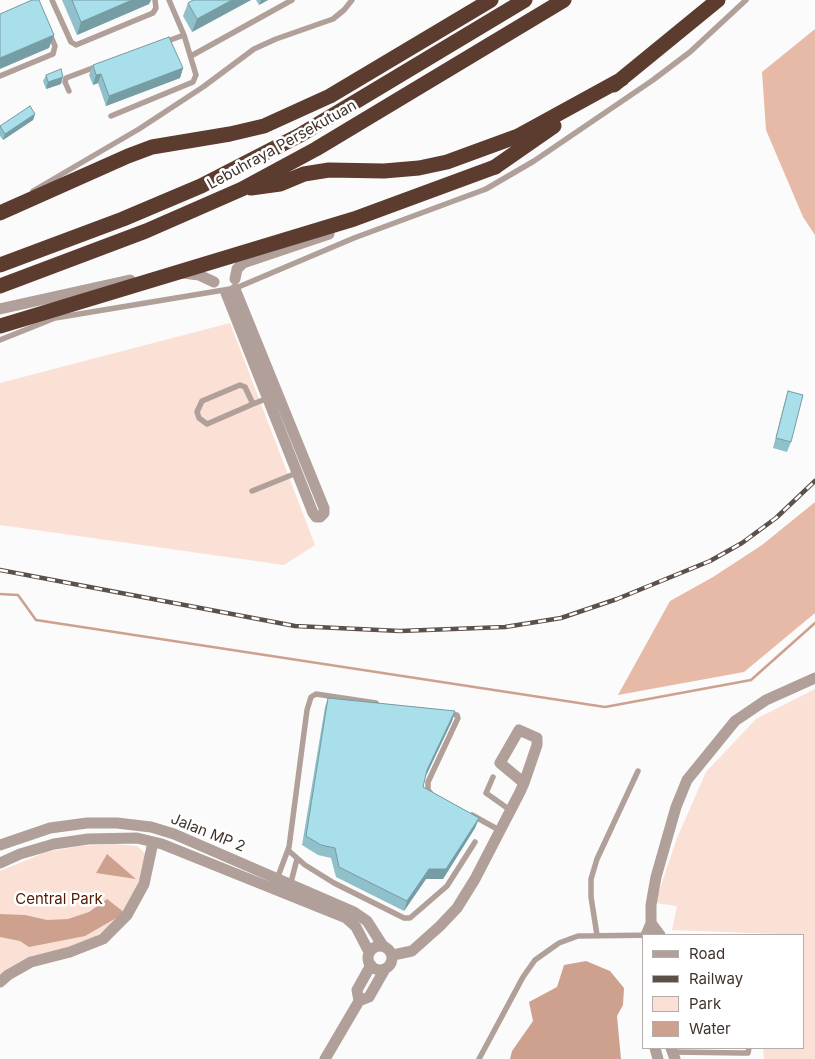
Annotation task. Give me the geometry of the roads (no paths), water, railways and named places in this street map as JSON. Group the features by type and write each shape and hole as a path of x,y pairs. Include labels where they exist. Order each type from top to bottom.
{"highway":[{"path":"0,213 152,147 230,134 264,126 330,96 491,0"},
{"name":"Lebuhraya Persekutuan","path":"0,265 123,219 201,186 300,135 525,0"},
{"name":"Lebuhraya Persekutuan","path":"0,286 146,232 242,189 316,148 564,0"},
{"path":"0,326 354,220 494,167 622,79 718,0"},
{"path":"242,189 280,184 304,174 329,170 384,171 419,168 447,162 518,136 622,79"}],"street":[{"path":"302,470 272,396 232,287 237,269 243,263 459,188 495,172 515,160 522,148"},
{"path":"0,309 143,277 184,273 199,275 214,282"},
{"path":"646,934 652,923 651,905 656,876 676,806 687,780 735,721 766,700 815,678"},
{"path":"392,955 412,951 457,908 475,879 524,783"},
{"name":"Jalan MP 2","path":"0,845 50,828 88,823 117,823 151,827 174,834 290,889 354,912 367,921 383,946"},
{"name":"Jalan MP 2","path":"0,863 20,854 71,841 119,837 158,843 276,883"},
{"path":"0,982 8,974 31,962 70,952 103,939 128,914 144,884 158,843"},
{"name":"Jalan MP 2","path":"290,889 346,918 356,927 370,952"},
{"path":"652,923 659,934"},
{"path":"325,1059 359,1001 369,996 385,969 391,964 391,951 383,946 373,948 368,959 371,965 377,969 385,969"},
{"path":"359,1001 357,990 371,965"}],"lane":[{"path":"52,0 71,42 76,45 153,13 156,8 155,0"},
{"path":"111,116 193,82 196,75 191,56 169,0"},
{"path":"191,56 292,0"},
{"path":"0,209 139,129 203,87 254,49 332,19 344,10 352,0"},
{"path":"0,340 55,318 236,288 354,238 486,189 527,165 653,80 690,52 746,0"},
{"path":"0,76 53,54 55,46 47,29"},
{"path":"156,45 184,35"},
{"path":"69,91 65,82 66,78 109,62"},
{"path":"253,404 245,387 240,385 202,401 197,412 199,418 207,424 272,396"},
{"path":"252,491 302,470"},
{"path":"276,883 288,851 306,710 311,697 316,694 382,704"},
{"path":"438,712 457,715 458,718 428,782 428,790 433,796 441,800"},
{"path":"597,935 590,897 591,879 597,859 638,771"},
{"path":"494,777 486,793 510,810"},
{"path":"463,810 499,830"},
{"path":"288,851 334,883 404,918 410,918 447,886 475,842"},
{"path":"290,889 297,859"},
{"path":"479,1059 523,977 535,960 559,943 578,936 642,935"},
{"path":"673,1053 705,1050 748,1053 750,1049"}],"water":[{"path":"107,854 136,879 96,873"},
{"path":"107,899 125,913 85,936 29,947 20,941 0,937 0,914 25,915 47,920 68,919 89,912"},
{"path":"586,961 610,971 624,988 623,1005 617,1016 621,1059 510,1059 512,1051 533,1021 529,1002 557,987 564,965"}],"waterway":[{"path":"0,594 18,595 36,620 605,707 751,680 815,623"}],"railway":[{"path":"0,570 295,626 400,631 505,627 561,618 617,599 710,561 742,543 776,518 815,481"}],"park label":[{"name":"Central Park","path":"59,899"}]}
